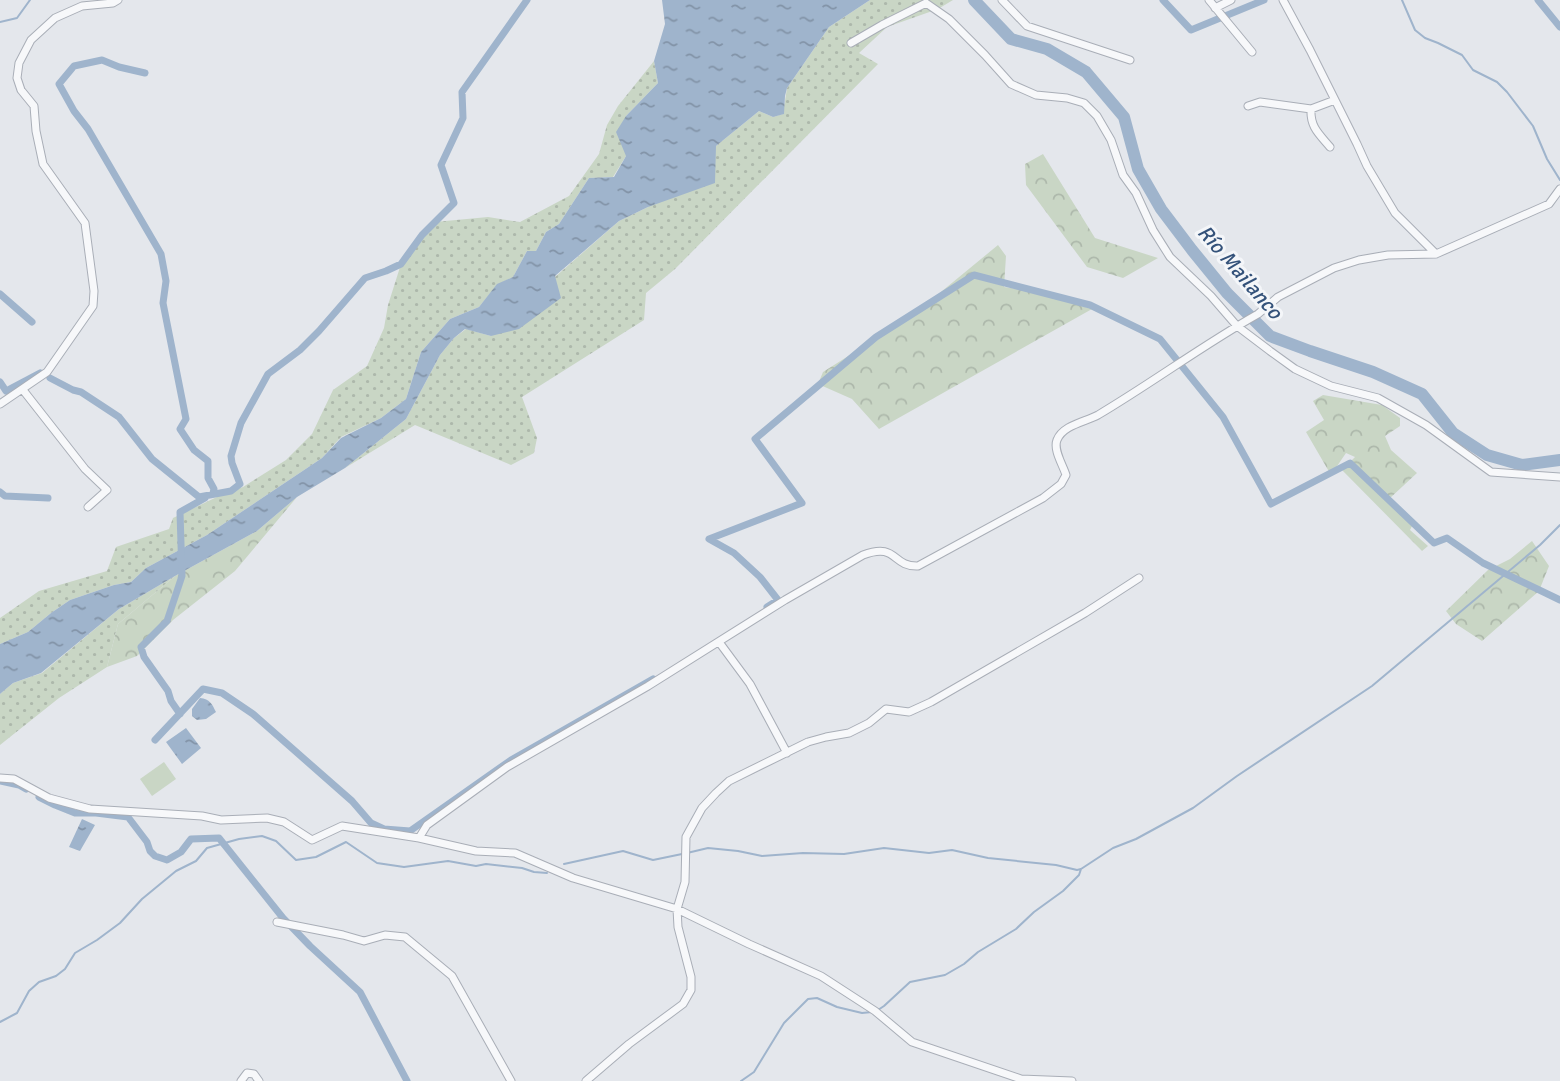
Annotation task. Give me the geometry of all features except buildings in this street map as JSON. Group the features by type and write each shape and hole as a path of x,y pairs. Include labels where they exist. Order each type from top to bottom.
{"street":[{"path":"0,404 47,373 93,306 94,291 85,223 43,164 34,106 21,90 17,78 19,63 31,40 55,18 82,6 113,3 118,0"},
{"path":"1002,0 1027,26 1130,60"},
{"path":"1209,0 1252,52"},
{"path":"1215,8 1231,0"},
{"path":"1283,0 1367,166 1395,213 1436,254"},
{"path":"851,43 882,24 926,3 949,19 1011,84 1036,95 1067,98 1084,103 1097,116 1111,139 1123,175 1136,193 1153,230 1170,257 1237,326 1295,369 1331,386 1378,398 1426,425 1491,472 1560,477"},
{"path":"1248,106 1260,102 1311,109 1335,100"},
{"path":"1311,109 1315,128 1330,147"},
{"path":"419,838 427,825 507,766 648,686 785,600 863,555 877,550 886,551 908,566 918,566 1043,498 1061,484 1066,475 1056,450 1056,441 1063,431 1095,416 1258,314 1278,297 1334,268 1359,260 1388,255 1436,254 1549,204 1559,190"},
{"path":"23,390 85,469 107,490 88,507"},
{"path":"586,1081 629,1044 683,1004 691,990 691,977 678,927 677,909 685,882 686,837 702,808 729,781 808,742 849,733 869,723 886,709 909,712 931,702 1085,613 1139,578"},
{"path":"719,642 750,684 787,753"},
{"path":"0,778 14,779 49,798 90,810 159,812 221,820 267,818 284,822 312,840 342,826 419,838 476,851 515,853 573,878 677,909 821,976 875,1011 912,1042 1021,1079 1072,1081"},
{"path":"277,922 364,941 384,935 405,937 452,976 511,1081"},
{"path":"241,1081 247,1073 254,1074 259,1081"}],"green space":[{"path":"870,0 953,0 938,9 887,27 859,53 878,64 675,269 646,293 644,320 522,397 537,438 534,453 511,465 415,425 345,468 406,419 440,355 454,338 466,329 491,336 619,221 648,207 759,111 773,117 783,114 787,88 829,27"},
{"path":"654,61 658,83 626,116 626,156 613,177 589,178 559,224 546,232 536,251 527,251 513,277 497,285 479,307 450,319 421,352 406,399 381,418 341,437 322,458 207,535 146,568 131,582 70,600 28,632 0,644 0,618 39,591 107,571 116,547 169,529 173,518 243,487 286,460 312,434 333,390 367,366 384,328 401,264 422,235 435,222 488,217 520,222 569,196 599,154 607,125 618,106"},
{"path":"1043,154 1095,238 1158,258 1123,278 1087,267 1026,185 1025,164"},
{"path":"998,245 1006,256 1004,287 1037,292 1092,309 879,429 852,399 818,384 823,372 913,315"},
{"path":"1323,395 1382,405 1400,418 1400,426 1385,436 1391,450 1417,473 1389,499 1413,524 1410,530 1428,546 1422,551 1342,470 1355,457 1346,453 1331,475 1306,432 1324,420 1313,401"},
{"path":"297,497 235,571 173,620 137,656 107,667 118,624 175,576 257,531"},
{"path":"1532,541 1549,566 1539,591 1482,641 1456,624 1446,611 1488,570 1510,559"},
{"path":"175,576 118,624 107,667 59,698 0,745 0,694 13,683 42,673 119,609"},
{"path":"164,762 176,779 152,796 140,779"}],"water":[{"path":"662,0 870,0 829,27 787,88 784,114 773,117 759,111 716,146 715,183 648,207 619,221 555,276 561,298 519,329 491,336 465,329 440,355 406,419 345,468 297,497 257,531 119,609 41,673 13,683 0,694 0,644 28,632 70,600 131,582 146,568 207,535 322,458 341,438 381,418 406,399 421,352 450,319 479,307 497,284 513,277 527,251 536,251 546,232 559,224 589,178 614,177 626,156 616,132 626,116 658,83 654,61 665,24"},
{"path":"200,698 210,702 216,712 206,719 197,720 192,716 192,709"},
{"path":"186,728 201,748 182,764 166,742"},
{"path":"82,819 95,825 80,851 69,847"}],"waterway":[{"path":"0,22 17,18 30,0"},
{"path":"50,378 81,392 119,417 152,459 199,497 231,491 240,484 231,456 241,423 268,374 300,350 365,278 401,264 422,235 454,203 441,165 463,118 462,92 527,0"},
{"name":"Río Mailanco","path":"974,0 1011,39 1047,49 1086,72 1124,117 1138,169 1161,209 1227,293 1270,336 1373,372 1422,394 1453,433 1487,455 1522,465 1560,460"},
{"path":"1163,0 1191,30 1264,0"},
{"path":"1402,0 1415,30 1425,38 1462,55 1473,70 1497,82 1507,92 1533,126 1547,159 1560,180"},
{"path":"1538,0 1560,27"},
{"path":"145,73 102,60 74,66 59,84 161,254 166,281 163,303 186,419 180,429 194,450 208,461 208,478 214,489 213,493"},
{"path":"767,607 778,600 760,577 734,553 709,539 802,503 755,439 876,337 974,275 1090,305 1160,339 1223,417 1271,504 1350,463 1434,543 1447,538 1483,563 1560,600"},
{"path":"0,294 32,322"},
{"path":"0,382 6,391 40,373"},
{"path":"0,492 5,496 48,498"},
{"path":"180,714 168,691 144,657 141,647 167,621 182,576 180,512 205,498"},
{"path":"687,853 708,848 762,856 844,854 884,848 929,853 952,850 988,858 1081,869 1113,848 1136,839 1193,808 1372,686 1540,545 1560,525"},
{"path":"155,740 203,689 222,693 253,714 352,801 371,823 384,829 410,831 511,760 653,679"},
{"path":"0,781 26,789"},
{"path":"39,797 75,813 128,817 147,842 150,851 167,860 181,852 191,839 219,838 283,918 360,992 407,1081"},
{"path":"0,1022 17,1013 29,991 39,982 56,976 65,969 75,953 120,923 142,899 176,871 196,861 207,848 239,839 262,836 276,841 296,860 316,857 346,842 377,863 404,867 448,861 547,873"},
{"path":"564,864 623,851 653,860 682,854"},
{"path":"878,1010 910,982 945,975 1016,929 1063,891 1079,875 1081,869"},
{"path":"741,1081 754,1072 784,1023 808,999 817,998 837,1007 862,1013 872,1012"}]}
